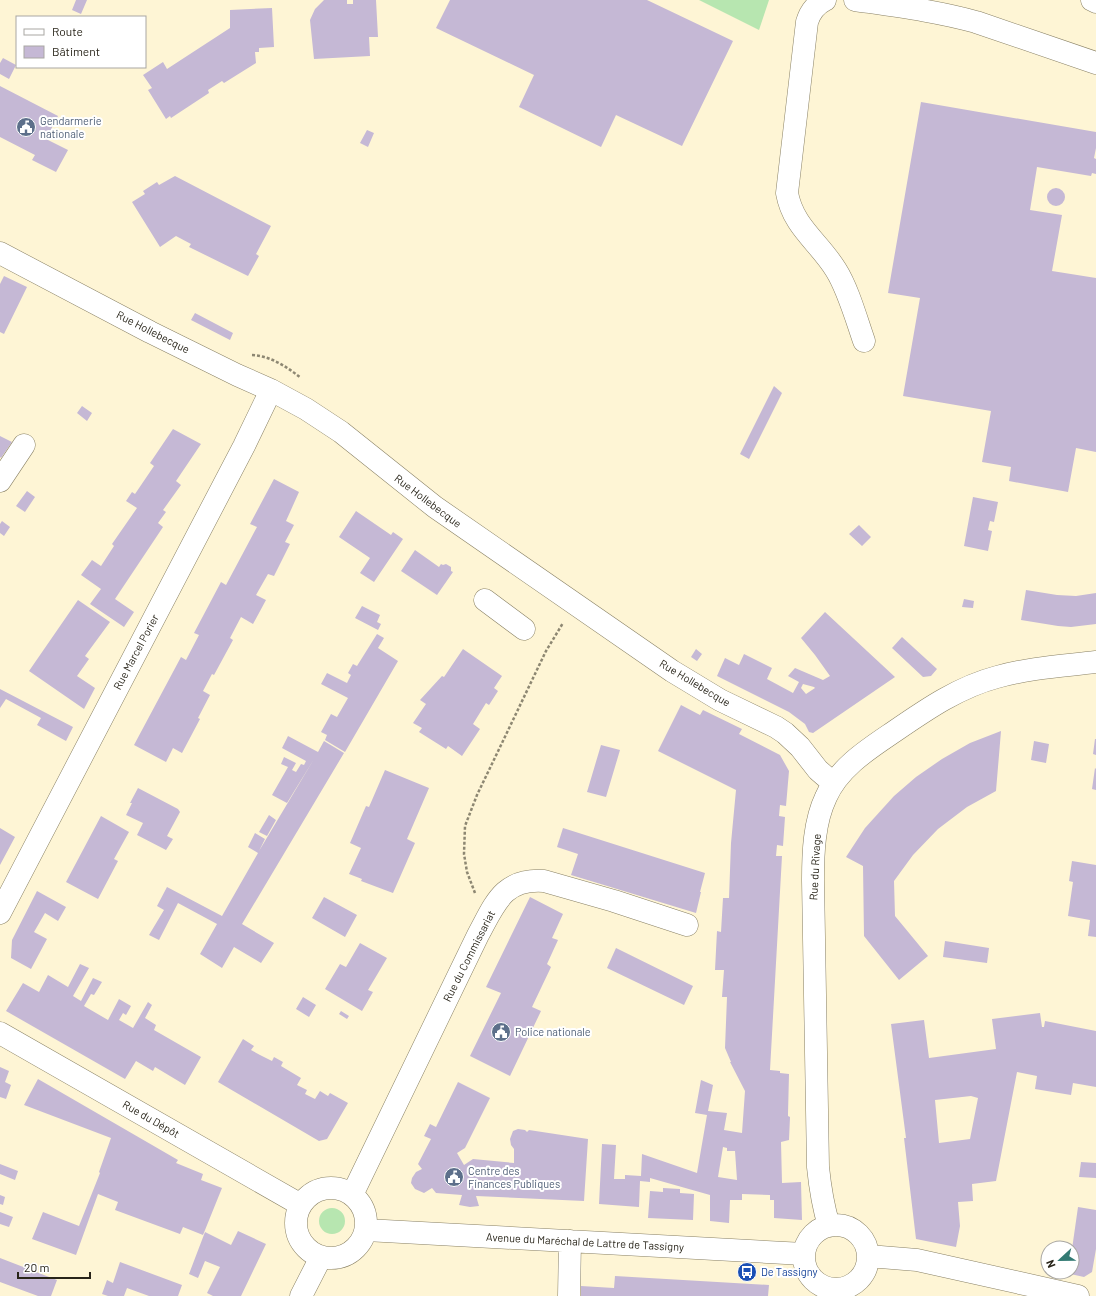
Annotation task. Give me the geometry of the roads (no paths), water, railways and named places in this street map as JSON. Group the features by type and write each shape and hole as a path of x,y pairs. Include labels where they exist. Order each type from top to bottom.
{"street":[{"path":"825,0 816,6 810,13 807,22 787,193 790,208 796,221 830,260 841,279 864,341"},
{"path":"855,0 956,16 1096,63"},
{"path":"1092,0 1096,2"},
{"name":"Rue Hollebecque","path":"0,253 150,332 237,375 292,400 326,421 435,507 672,671 703,690 776,727 800,747 818,770 833,783"},
{"name":"Rue Marcel Porier","path":"0,913 244,446 271,390"},
{"path":"0,481 24,445"},
{"path":"485,600 524,629"},
{"name":"Rue du Rivage","path":"829,1226 821,1193 818,1167 813,880 814,846 818,821 826,796 833,783 854,761 923,711 958,691 980,682 998,677 1096,662"},
{"name":"Rue du Commissariat","path":"352,1195 486,920 500,897 506,891 518,883 532,880 558,884 687,925"},
{"name":"Rue du Dépôt","path":"0,1033 301,1205"},
{"path":"326,1188 339,1189 352,1195 361,1204 366,1221 366,1230 358,1246 348,1254 335,1258 322,1257 306,1248 299,1236 296,1223 301,1205 313,1193 326,1188"},
{"path":"829,1226 845,1226 858,1233 864,1241 868,1256 867,1266 863,1275 841,1292 821,1286 813,1279 807,1270 804,1260 806,1244 820,1229 829,1226"},
{"name":"Avenue du Maréchal de Lattre de Tassigny","path":"366,1230 804,1254"},
{"path":"569,1296 570,1241"},
{"path":"868,1256 917,1260 1078,1296"},
{"path":"301,1296 322,1257"}],"place":[{"name":"Gendarmerie nationale","path":"26,127"},
{"name":"Police nationale","path":"501,1032"},
{"name":"Centre des Finances Publiques","path":"454,1177"},
{"name":"De Tassigny","path":"747,1272"}]}
